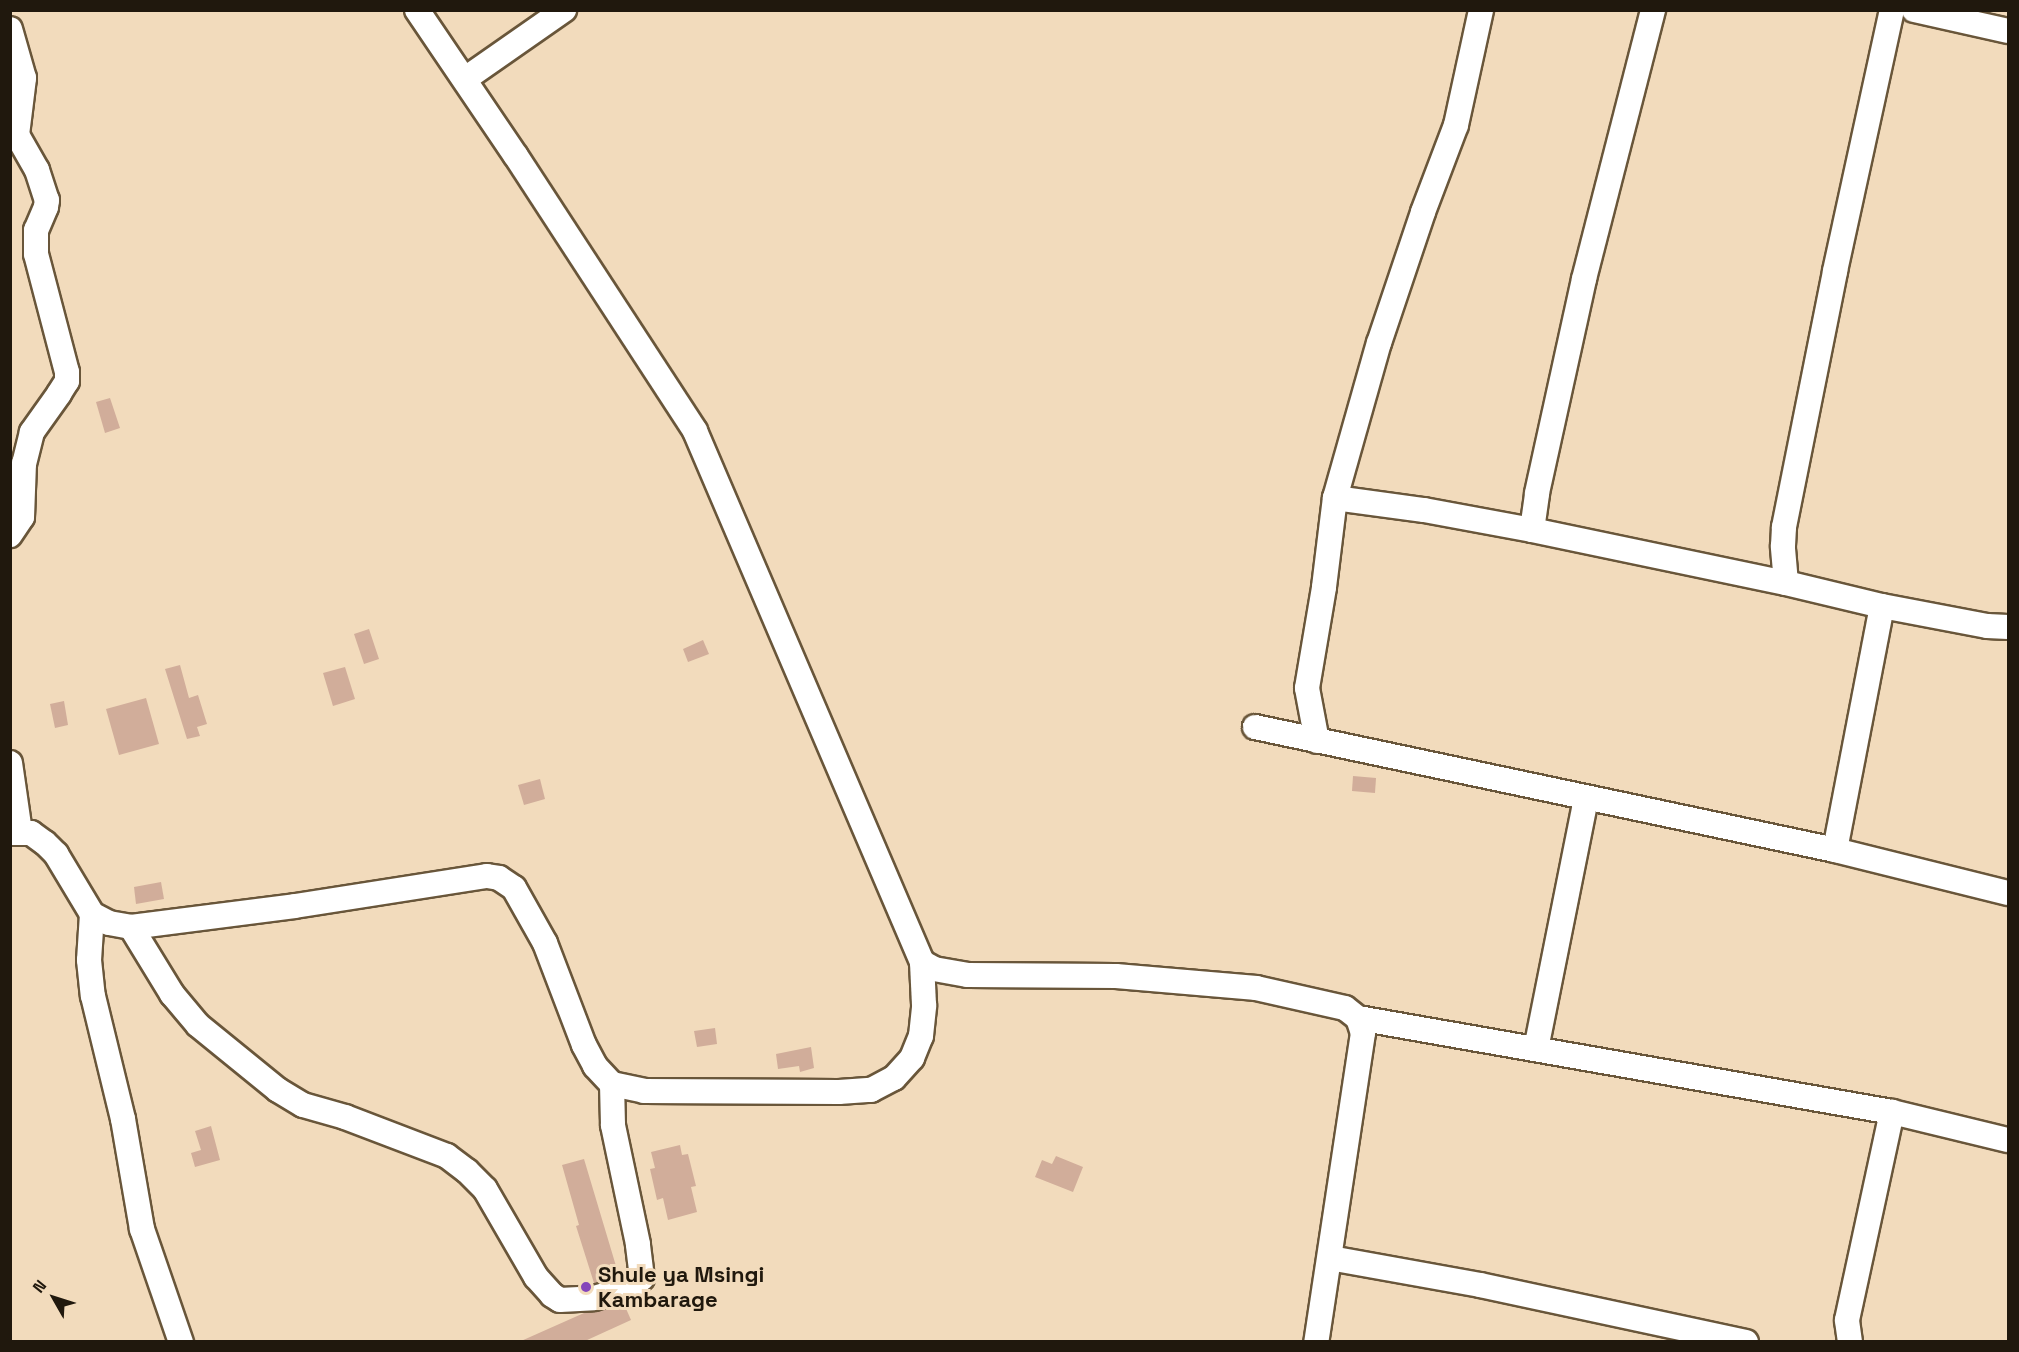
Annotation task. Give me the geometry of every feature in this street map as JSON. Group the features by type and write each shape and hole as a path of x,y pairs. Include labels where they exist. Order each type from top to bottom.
{"street":[{"path":"10,763 15,832 30,833 56,854 92,914 109,923 131,927 295,906 488,876 499,878 514,888 545,943 584,1045 595,1066 612,1084 644,1091 839,1092 871,1090 894,1078 912,1058 921,1036 924,1005 922,962 695,431 465,79 417,10"},
{"path":"465,79 564,10"},
{"path":"1317,741 1306,688 1324,587 1335,498 1379,343 1423,212 1456,125 1481,10"},
{"path":"1532,530 1537,493 1587,268 1653,10"},
{"path":"1786,583 1784,527 1835,271 1892,10"},
{"path":"1914,10 2008,31"},
{"path":"10,29 24,78 17,135 37,170 46,200 44,214 36,230 36,254 67,372 67,381 32,432 24,463 22,517 10,535"},
{"path":"1335,498 1424,510 1532,530 1786,583 1882,606 1987,626 2008,627"},
{"path":"1835,850 1882,606"},
{"path":"1255,727 1835,850 2008,893"},
{"path":"1536,1049 1586,799"},
{"path":"92,914 89,960 93,996 123,1119 142,1229 181,1341"},
{"path":"131,927 172,994 198,1025 278,1090 303,1105 345,1117 447,1156 467,1171 485,1189 536,1277 552,1295 560,1300 594,1298 630,1288 642,1278 638,1244 613,1125 612,1084"},
{"path":"922,962 934,969 968,975 1116,976 1256,988 1345,1008 1358,1018 1892,1112 2008,1140"},
{"path":"1316,1341 1363,1033 1358,1018"},
{"path":"1850,1341 1847,1320 1892,1112"},
{"path":"1330,1258 1480,1286 1746,1341"}],"building":[{"path":"110,398 120,428 105,433 96,402"},
{"path":"369,629 379,659 364,664 354,634"},
{"path":"703,640 709,654 688,662 683,649"},
{"path":"180,665 189,698 198,695 207,724 197,727 200,736 187,739 165,669"},
{"path":"345,667 355,699 333,706 323,673"},
{"path":"146,698 159,744 119,755 106,709"},
{"path":"64,701 68,725 55,728 50,704"},
{"path":"1353,776 1376,778 1375,793 1352,791"},
{"path":"540,779 545,799 524,805 518,785"},
{"path":"161,882 164,899 136,904 134,887"},
{"path":"715,1028 717,1044 697,1047 694,1031"},
{"path":"811,1047 814,1068 800,1072 799,1066 778,1069 776,1054"},
{"path":"211,1126 220,1160 195,1167 191,1153 201,1150 195,1131"},
{"path":"680,1145 682,1155 688,1154 696,1186 691,1187 697,1212 668,1220 663,1198 657,1200 650,1169 655,1168 651,1152"},
{"path":"1056,1156 1083,1167 1073,1192 1035,1177 1042,1160 1052,1164"},
{"path":"584,1159 619,1276 594,1283 576,1226 579,1225 562,1165"},
{"path":"624,1304 631,1320 585,1341 521,1341 584,1313"}],"place":[{"name":"Shule ya Msingi Kambarage","path":"586,1287"}]}
